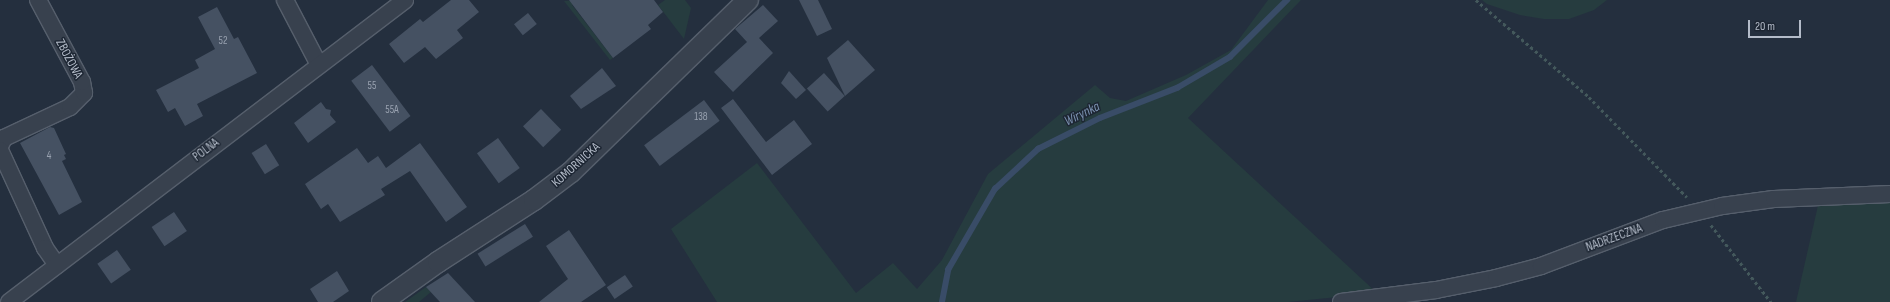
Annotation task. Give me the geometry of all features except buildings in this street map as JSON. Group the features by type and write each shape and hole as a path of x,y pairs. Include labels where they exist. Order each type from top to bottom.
{"street":[{"name":"ZBOŻOWA","path":"0,146 4,138 76,103 84,94 82,82 38,0"},
{"path":"285,0 319,65"},
{"name":"POLNA","path":"9,302 405,0"},
{"name":"KOMORNICKA","path":"382,302 562,179 748,0"},
{"path":"0,150 45,248 57,265"},
{"name":"NADRZECZNA","path":"1341,302 1436,290 1496,278 1541,266 1663,220 1701,210 1774,199 1890,194"}],"path":[{"path":"1476,0 1589,97 1701,210 1771,302"}],"green space":[{"path":"578,0 572,5 613,58 610,60 564,1"},
{"path":"665,0 685,0 691,8 684,39 658,5"},
{"path":"1268,0 1301,0 1188,118 1377,293 1288,302 717,302 671,229 757,163 856,293 893,263 917,289 942,260 988,174 1095,85 1110,98 1126,101 1186,75 1231,50"},
{"path":"1482,0 1607,0 1594,10 1569,19 1544,19 1520,15 1487,4"},
{"path":"1819,201 1890,203 1890,302 1796,302"},
{"path":"426,287 431,292 419,302 405,302"}],"waterway":[{"name":"Wirynka","path":"942,302 948,270 995,189 1038,149 1100,118 1177,88 1230,57 1287,0"}]}
